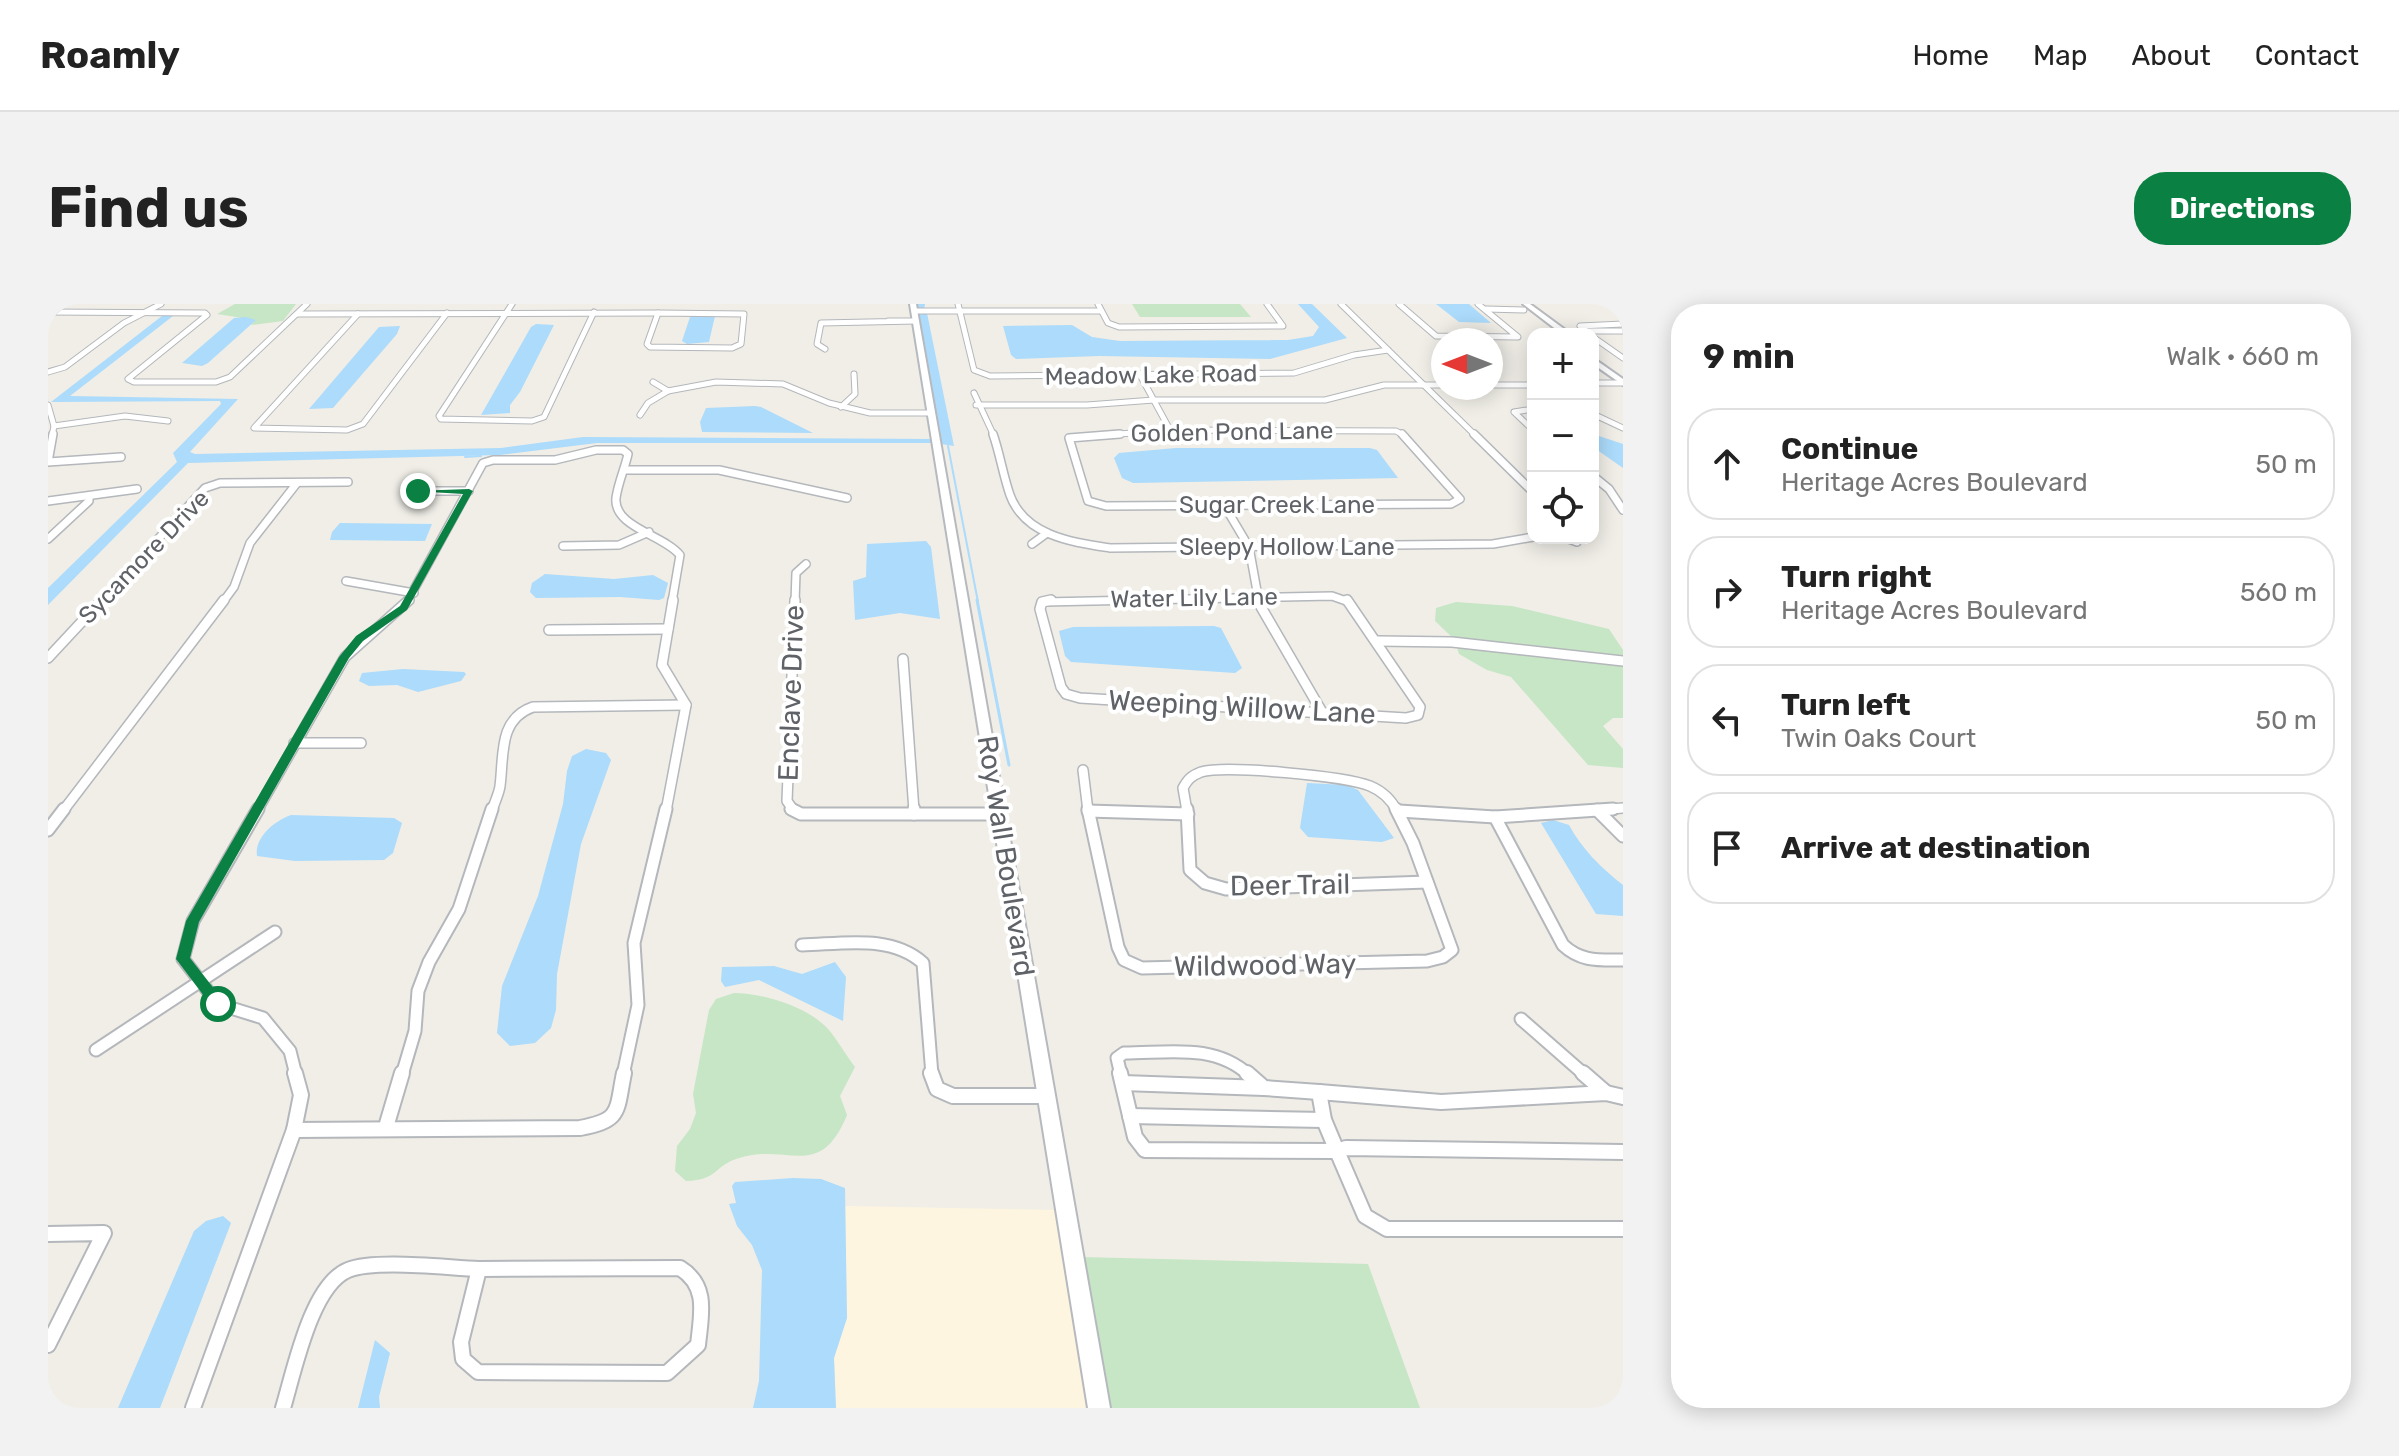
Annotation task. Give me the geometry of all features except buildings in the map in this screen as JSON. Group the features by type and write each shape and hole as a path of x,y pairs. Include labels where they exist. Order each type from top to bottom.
{"street":[{"path":"48,372 65,367 161,304"},
{"path":"48,312 205,313 207,315 128,379 134,382 224,380 307,304"},
{"path":"512,304 439,416 441,419 532,421 544,417 594,312"},
{"path":"563,312 567,304"},
{"path":"1098,304 1108,323 1119,327 1283,326 1267,304"},
{"path":"1341,304 1527,486"},
{"path":"1399,304 1436,336 1518,337 1478,304"},
{"path":"1517,304 1558,328"},
{"path":"825,349 817,344 821,323 888,321 915,312 959,308 1101,311"},
{"name":"Meadow Lake Road","path":"959,308 974,370 979,374 1074,377 1139,373 1294,373 1354,355 1388,350"},
{"path":"1485,309 1528,308 1557,328"},
{"path":"1528,308 1550,328"},
{"path":"297,314 507,312 594,312 744,314 741,344 732,348 650,347 647,344 658,313"},
{"name":"Roy Wall Boulevard","path":"915,312 1099,1408"},
{"path":"358,314 254,428 347,430 363,424 447,313"},
{"path":"1582,328 1580,326 1623,324"},
{"path":"1599,333 1623,331"},
{"path":"1599,341 1623,358"},
{"path":"1599,357 1623,375"},
{"path":"1599,365 1623,384"},
{"path":"1139,373 1170,430"},
{"path":"841,407 855,394 854,374"},
{"path":"653,382 668,391"},
{"path":"640,415 648,403 668,391 699,383 772,382 795,387 841,407 870,413 932,413"},
{"path":"1599,385 1623,384"},
{"path":"976,405 1087,405 1154,400 1325,400 1384,385 1431,385"},
{"path":"1503,385 1527,385"},
{"path":"974,393 976,405 991,428 1013,502 1022,518 1047,533 1032,544"},
{"path":"48,405 54,426 48,462 121,457"},
{"path":"1527,410 1514,412 1527,424"},
{"path":"1599,417 1623,428"},
{"path":"54,426 96,418 157,418 168,421"},
{"name":"Golden Pond Lane","path":"1093,504 1088,501 1069,438 1170,430 1396,431 1404,435 1460,499"},
{"path":"193,1408 294,1130 301,1095 290,1051 263,1018 218,1004 183,959 193,921 352,648 359,638 404,608 483,463 493,460 555,460 613,449 628,454 616,501 618,512 625,520 667,538 680,555 662,665 686,705 676,769 634,943 638,1005 616,1111 606,1123 589,1127 294,1130"},
{"path":"625,470 719,470 847,498"},
{"path":"1599,481 1609,489 1623,510"},
{"name":"Sycamore Drive","path":"48,658 205,488 220,483 348,482"},
{"path":"48,830 234,587 250,543 297,483"},
{"path":"48,501 137,489"},
{"path":"418,491 469,491"},
{"path":"48,539 89,501 89,496"},
{"name":"Sugar Creek Lane","path":"1093,504 1451,504 1460,499"},
{"path":"1224,505 1249,547 1256,597 1322,712"},
{"path":"563,546 618,547 635,543 649,532"},
{"name":"Sleepy Hollow Lane","path":"1047,533 1075,543 1110,548 1493,544 1527,539"},
{"name":"Enclave Drive","path":"806,564 796,573 787,801 791,809 801,814 999,814"},
{"path":"346,581 414,593"},
{"name":"Water Lily Lane","path":"1066,694 1061,687 1040,609 1042,602 1332,596 1346,599 1378,641"},
{"path":"549,630 668,629"},
{"path":"1378,641 1452,642 1623,661"},
{"name":"Weeping Willow Lane","path":"1066,694 1080,698 1406,718 1418,715 1420,707 1378,641"},
{"path":"903,659 914,814"},
{"path":"386,1127 415,1031 418,991 429,962 459,909 500,786 500,759 512,720 521,711 533,707 686,705"},
{"path":"294,743 361,743"},
{"name":"Wildwood Way","path":"1083,770 1088,811 1118,947 1124,960 1142,968 1289,966 1443,957 1452,950 1399,811"},
{"name":"Deer Trail","path":"1399,811 1385,794 1370,785 1347,778 1205,771 1190,777 1183,788 1188,814 1190,870 1205,883 1226,889 1427,882"},
{"path":"1399,811 1495,817 1623,808"},
{"path":"1597,810 1623,836"},
{"path":"1088,811 1188,814"},
{"path":"1495,817 1508,835 1559,940 1572,954 1589,960 1623,960"},
{"path":"96,1050 275,932"},
{"path":"802,945 895,945 914,951 923,963 931,1072 937,1089 953,1096 1045,1096"},
{"path":"1521,1019 1606,1093"},
{"path":"1264,1088 1235,1062 1212,1053 1124,1053 1117,1058 1135,1137 1145,1150 1337,1151 1346,1148 1623,1152"},
{"path":"1123,1083 1319,1091 1441,1102 1606,1093 1623,1097"},
{"path":"1319,1091 1324,1120 1365,1216 1387,1229 1623,1229"},
{"path":"1130,1116 1324,1120"},
{"path":"48,1234 104,1233 48,1345"},
{"path":"283,1408 319,1303 336,1277 359,1268 680,1268 693,1274 702,1288 698,1345 667,1373 478,1372 463,1359 461,1342 479,1269"}],"shaded area":[{"path":"845,1206 1057,1210 1090,1408 836,1408 834,1358 847,1318"}],"green space":[{"path":"235,304 296,304 283,321 251,325 255,320 217,314"},
{"path":"1132,304 1240,304 1251,317 1140,317"},
{"path":"1456,602 1512,606 1609,629 1623,650 1623,718 1613,718 1603,726 1623,749 1623,768 1588,765 1511,677 1487,670 1459,654 1455,640 1435,621 1436,608"},
{"path":"734,993 758,996 798,1008 829,1030 855,1067 840,1096 847,1115 836,1136 825,1148 813,1154 754,1155 729,1162 710,1176 686,1181 675,1171 677,1146 690,1129 696,1113 693,1094 709,1010 716,999"},
{"path":"1081,1257 1368,1264 1420,1408 1109,1408"}],"water":[{"path":"917,304 925,304 954,446 941,444"},
{"path":"1298,304 1312,304 1347,338 1270,359 1099,356 1016,359 1011,355 1003,326 1072,325 1092,337 1120,341 1288,340 1313,336 1319,327"},
{"path":"1436,304 1469,304 1491,323 1459,322"},
{"path":"162,316 173,316 70,396 238,399 190,452 195,454 501,448 583,437 933,439 934,443 597,443 500,455 188,463 48,605 48,588 177,462 173,453 221,404 220,401 51,402"},
{"path":"715,316 709,342 687,344 682,341 690,317"},
{"path":"234,318 256,320 208,363 202,366 182,363"},
{"path":"536,324 554,325 520,392 510,405 510,413 481,415 531,327"},
{"path":"400,326 397,334 333,408 309,409 379,327"},
{"path":"755,406 813,433 702,432 700,422 706,408"},
{"path":"1599,436 1623,444 1623,468 1599,451"},
{"path":"1176,448 1370,448 1377,450 1398,478 1133,483 1122,478 1114,458 1119,453"},
{"path":"340,523 432,524 425,541 330,540"},
{"path":"926,541 931,547 940,619 900,613 855,620 853,581 866,577 867,544"},
{"path":"545,574 614,579 653,575 668,583 664,598 659,600 536,598 530,592 532,583"},
{"path":"1073,627 1221,628 1242,668 1235,673 1071,662 1065,656 1059,631"},
{"path":"403,669 466,674 461,681 418,692 397,685 369,686 359,681 362,673"},
{"path":"586,749 606,753 611,760 581,844 557,974 556,1010 551,1028 535,1043 510,1046 497,1033 502,986 538,896 563,804 572,756"},
{"path":"1307,783 1347,785 1358,790 1394,838 1382,842 1308,837 1300,828"},
{"path":"291,815 394,818 402,823 393,853 384,860 295,861 257,856 259,843 266,831"},
{"path":"1553,820 1569,825 1593,858 1623,885 1623,916 1596,914 1541,823"},
{"path":"835,962 846,977 843,1021 759,980 725,987 721,981 722,967 774,966 802,974"},
{"path":"821,1179 845,1188 847,1318 834,1358 836,1408 753,1408 759,1381 762,1270 752,1245 737,1226 729,1204 736,1203 732,1186 735,1182"},
{"path":"223,1216 231,1223 160,1408 118,1408 194,1231 206,1221"},
{"path":"375,1340 390,1353 379,1397 380,1408 358,1408"}],"waterway":[{"path":"948,446 978,602"},
{"path":"465,457 481,456"},
{"path":"977,600 1009,765"}],"route":[{"path":"218,1004 183,959 193,921 345,657 359,638 404,608 469,491 418,491"}]}
